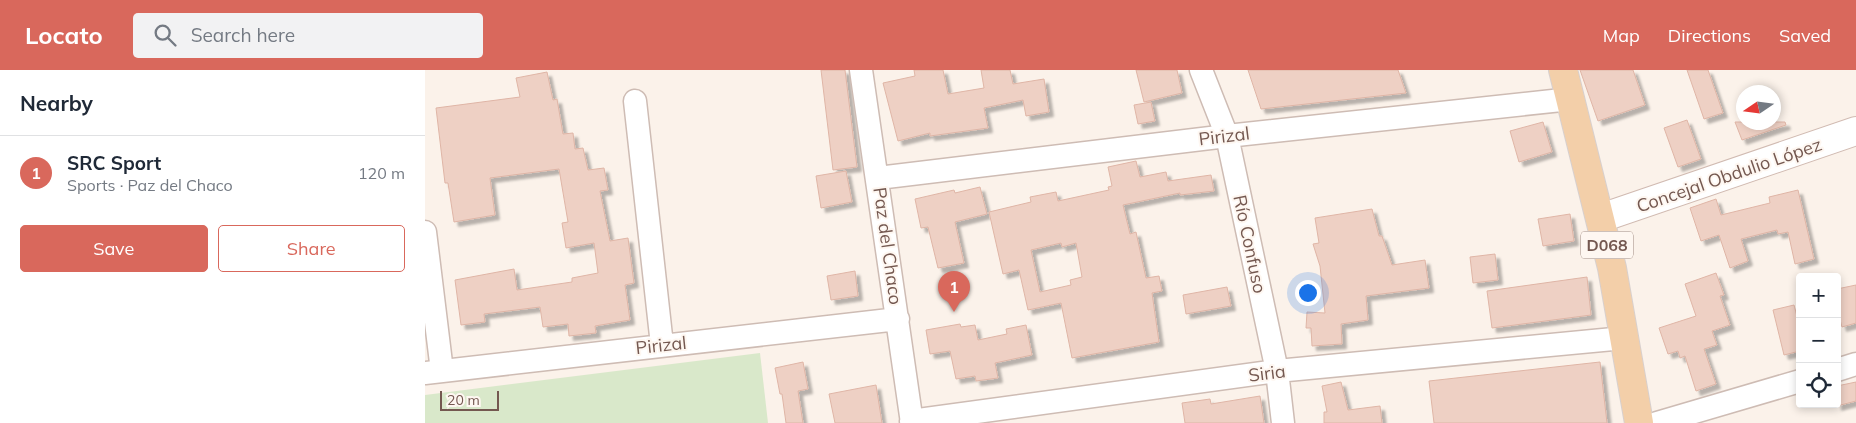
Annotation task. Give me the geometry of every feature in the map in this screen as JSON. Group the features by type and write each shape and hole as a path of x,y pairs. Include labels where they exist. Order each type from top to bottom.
{"main road":[{"name":"D068","path":"1563,70 1612,268 1639,423"}],"street":[{"name":"Paz del Chaco","path":"861,70 912,422"},
{"name":"Río Confuso","path":"1201,70 1227,136 1277,371 1283,423"},
{"name":"Pirizal","path":"878,178 1227,136 1571,99"},
{"path":"635,102 661,345"},
{"name":"Concejal Obdulio López","path":"1601,218 1856,131"},
{"path":"425,232 434,372"},
{"name":"Pirizal","path":"434,372 898,319"},
{"name":"Siria","path":"912,422 1277,371 1624,338"},
{"path":"1841,369 1856,364"},
{"path":"1657,423 1796,382"}],"green space":[{"path":"760,353 768,423 425,423 425,395"}],"building":[{"path":"821,70 845,70 857,167 833,170"},
{"path":"914,70 943,70 948,94 984,88 981,70 1010,70 1013,84 1044,79 1049,112 1026,116 1023,100 984,108 988,128 930,136 930,133 898,141 883,83 915,76"},
{"path":"1136,70 1177,70 1182,93 1144,102"},
{"path":"1248,70 1398,70 1406,93 1261,109"},
{"path":"1580,70 1633,70 1645,105 1598,121"},
{"path":"1687,70 1708,70 1723,113 1704,119"},
{"path":"547,72 553,100 557,99 563,134 573,133 575,149 583,148 588,170 604,168 608,190 600,191 610,241 628,238 634,283 625,285 630,320 595,326 596,333 569,336 568,324 543,327 540,307 484,314 485,322 461,325 455,280 514,269 517,290 572,282 572,278 598,273 594,243 566,248 562,223 568,222 559,169 490,178 495,215 454,222 448,183 445,183 436,108 520,97 516,78"},
{"path":"1151,102 1155,121 1138,124 1134,105"},
{"path":"1687,120 1701,159 1678,167 1664,128"},
{"path":"1543,122 1552,152 1519,162 1510,131"},
{"path":"1781,122 1785,122 1786,125 1781,127"},
{"path":"1738,130 1771,130 1742,140"},
{"path":"1136,161 1140,177 1166,172 1168,181 1211,175 1214,191 1180,195 1180,193 1123,205 1130,234 1136,232 1146,278 1159,276 1162,291 1152,293 1159,342 1072,358 1061,303 1028,310 1019,270 1003,274 989,212 1031,202 1030,197 1056,192 1058,201 1109,190 1108,187 1112,186 1108,167","holes":["1061,243 1062,247 1076,243 1082,277 1070,280 1071,285 1040,292 1031,250"]},
{"path":"846,171 852,202 821,208 816,176"},
{"path":"980,187 987,214 955,222 964,263 938,268 928,227 921,228 915,199 954,190 955,193"},
{"path":"1798,190 1814,259 1795,264 1788,232 1778,234 1777,230 1741,239 1748,261 1730,268 1719,235 1701,241 1690,208 1716,199 1721,215 1770,203 1769,197"},
{"path":"1372,209 1379,236 1382,236 1392,265 1425,260 1429,288 1366,296 1368,320 1341,324 1342,344 1312,346 1311,328 1306,328 1307,312 1325,313 1320,266 1313,244 1319,243 1315,218"},
{"path":"1570,214 1574,241 1543,246 1538,219"},
{"path":"1495,254 1498,280 1473,283 1470,257"},
{"path":"855,271 858,296 831,300 827,276"},
{"path":"1716,273 1724,295 1720,296 1730,325 1712,331 1717,345 1704,349 1716,384 1696,391 1685,356 1680,358 1678,351 1668,354 1659,328 1696,316 1685,284"},
{"path":"1587,277 1591,315 1492,328 1487,291"},
{"path":"1856,285 1856,323 1842,327 1841,323 1841,288"},
{"path":"1227,287 1231,306 1186,314 1183,295"},
{"path":"1794,305 1796,313 1796,352 1784,355 1773,310"},
{"path":"960,324 961,327 975,325 978,340 1007,334 1006,329 1026,325 1032,355 995,363 998,378 976,381 975,376 956,379 950,351 930,354 926,330"},
{"path":"803,362 808,389 798,391 803,423 786,423 782,394 780,394 775,368"},
{"path":"1600,362 1607,423 1434,423 1429,381"},
{"path":"1341,382 1348,410 1380,406 1382,423 1324,423 1324,412 1327,412 1322,386"},
{"path":"1856,382 1856,401 1841,405 1841,385"},
{"path":"876,385 882,423 835,423 829,394"},
{"path":"1260,396 1264,423 1185,423 1182,403 1210,399 1211,404"}],"place":[{"name":"SRC Sport","path":"954,312"}]}
